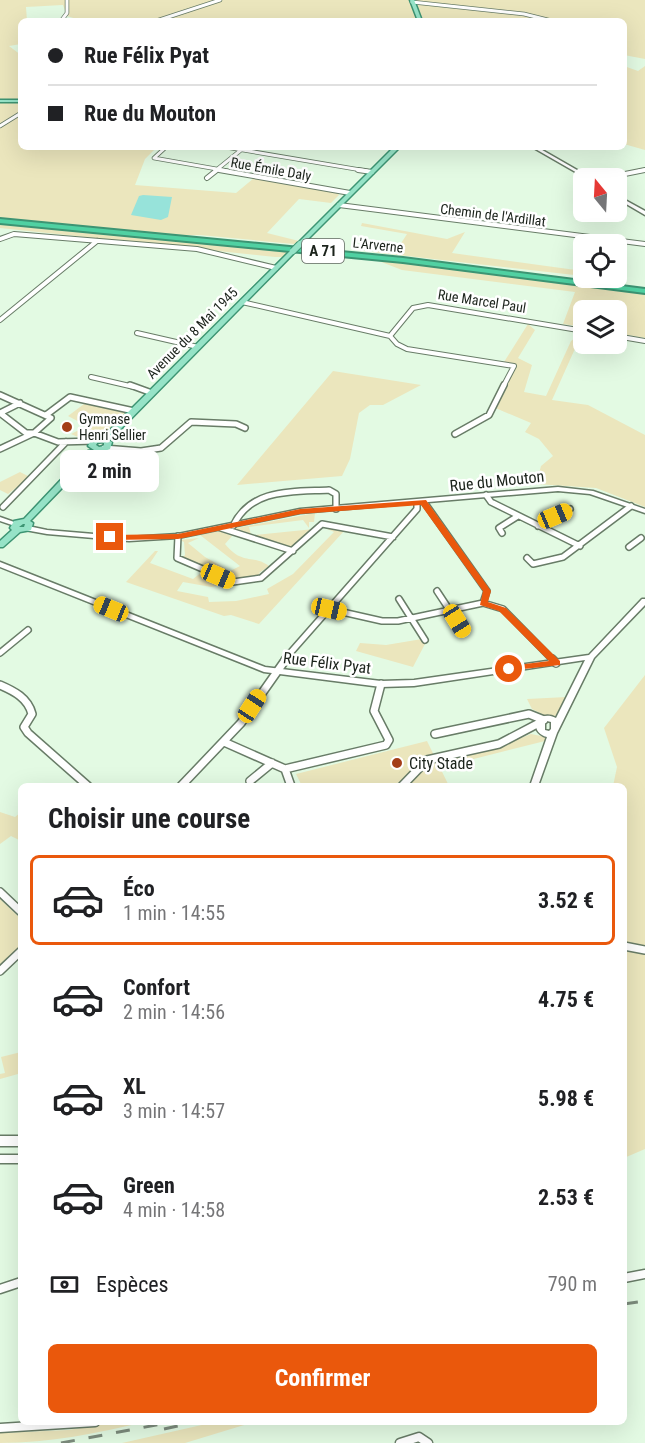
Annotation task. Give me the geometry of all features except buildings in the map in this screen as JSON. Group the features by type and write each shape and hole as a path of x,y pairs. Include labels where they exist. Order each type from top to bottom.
{"highway":[{"name":"L'Arverne","path":"0,219 403,260 645,289"}],"main road":[{"path":"412,1 419,18"},
{"path":"0,101 18,101"},
{"name":"Avenue du 8 Mai 1945","path":"27,525 93,445 111,434 394,150"},
{"name":"Avenue du 8 Mai 1945","path":"93,445 106,446 111,434"},
{"path":"93,445 106,446"},
{"path":"0,545 16,527 27,525"}],"street":[{"path":"63,18 67,13 67,0"},
{"path":"166,18 200,3 220,0"},
{"path":"412,1 524,14 540,18"},
{"path":"0,126 18,115"},
{"name":"Rue Émile Daly","path":"163,150 154,158 350,193"},
{"path":"207,178 240,150"},
{"path":"253,150 372,172"},
{"path":"539,150 573,169"},
{"path":"627,174 645,170"},
{"path":"627,202 645,213"},
{"name":"Chemin de l'Ardillat","path":"339,204 476,225 570,233 645,244"},
{"path":"0,239 14,234 197,249 276,268"},
{"path":"0,320 97,241"},
{"path":"242,302 390,336 407,349 514,366 489,415 454,434"},
{"name":"Rue Marcel Paul","path":"390,336 413,308 428,305 573,329"},
{"path":"136,333 198,346"},
{"path":"627,338 645,341"},
{"path":"91,377 152,393"},
{"path":"0,395 51,418 34,433 0,449"},
{"path":"46,415 70,397 134,411"},
{"path":"20,403 0,413 26,433 34,433 54,441 93,445"},
{"path":"106,446 141,451 161,447 191,422 236,424 245,428"},
{"path":"3,507 66,442"},
{"name":"Rue du Mouton","path":"27,525 47,532 129,539 178,536 300,511 570,489 605,495 645,511"},
{"path":"233,526 251,500 266,495 329,490 336,494 336,509"},
{"path":"486,495 491,502 580,546"},
{"path":"3,498 12,497"},
{"path":"184,783 242,723 274,672 393,537 417,509 420,502 487,591 483,603"},
{"path":"527,558 532,564 563,557 631,506"},
{"path":"538,526 570,509"},
{"path":"502,533 499,528 518,516"},
{"path":"0,519 16,527"},
{"path":"178,536 177,558 233,582 261,578 322,524 393,537"},
{"path":"221,528 293,551"},
{"path":"629,547 641,538"},
{"path":"635,543 645,547"},
{"name":"Rue Félix Pyat","path":"0,564 274,672 381,684 405,684 591,657"},
{"path":"437,591 464,632"},
{"path":"399,599 425,640"},
{"path":"405,783 428,760 499,744 526,729 548,728 564,715 591,657 645,601"},
{"path":"329,609 382,621 411,618 483,603 503,609 556,663"},
{"path":"0,653 28,630"},
{"path":"224,742 285,769 388,744 389,740 374,711 381,684"},
{"path":"0,685 19,694 31,707 33,714 24,727 28,733 85,783"},
{"path":"435,734 529,714 548,728"},
{"path":"535,783 548,728"},
{"path":"250,781 272,763"},
{"path":"285,769 290,783"},
{"path":"0,892 18,909"},
{"path":"627,947 645,950"},
{"path":"0,971 18,954"},
{"path":"0,1142 18,1141"},
{"path":"0,1160 18,1159"},
{"path":"627,1277 645,1274"},
{"path":"0,1289 18,1283"},
{"path":"0,1428 48,1425"},
{"path":"400,1443 419,1437 428,1443"}],"shaded area":[{"path":"0,0 645,0 645,59 627,56 627,18 73,18 67,16 63,5 26,7 27,18 18,18 18,44 9,46 18,53 18,150 154,150 145,159 135,185 236,193 254,178 337,192 339,195 331,203 299,199 267,233 299,241 294,244 200,235 145,236 288,251 283,257 0,228"},
{"path":"645,66 645,150 627,145 627,67 638,71"},
{"path":"362,223 447,239 465,232 452,253 573,270 573,275 372,252 398,248 407,234 361,226"},
{"path":"371,258 573,284 573,288 606,288 645,293 645,338 627,335 627,300 573,300 573,326 563,324 575,292 402,270"},
{"path":"528,324 535,330 518,358 532,365 524,392 546,396 573,340 573,353 552,400 588,405 645,435 645,507 596,488 536,484 541,466 553,456 539,439 525,432 531,423 493,407 513,366 504,362"},
{"path":"333,371 421,385 383,405 370,405 359,413 350,459 342,476 237,485"},
{"path":"84,404 127,414 102,434 88,438 80,437 71,434 87,426 68,416"},
{"path":"20,472 30,477 8,494 0,490 0,482"},
{"path":"315,513 314,522 309,522 309,528 303,520 249,527 251,535 232,529"},
{"path":"323,527 345,530 259,624 231,615 224,616 126,582 155,551 158,551 150,563 193,579 202,572 229,584 211,587 183,582 177,591 208,597 209,602 236,601 269,594 267,589 293,574 334,532"},
{"path":"314,529 293,548 251,535 255,535"},
{"path":"219,531 232,536 225,544 231,551 269,566 259,573 261,575 232,580 219,575 221,572 181,559 185,555 184,542 180,540 199,538 188,543 205,557 230,571 240,566 200,535"},
{"path":"422,639 425,644 413,667 356,651 360,643 386,645"},
{"path":"645,675 645,1149 627,1157 627,783 614,783 617,767 604,728"},
{"path":"567,697 559,714 550,718 532,709 527,699"},
{"path":"531,734 546,737 545,741 450,765 451,759 499,747"},
{"path":"427,741 448,783 300,783 296,774"},
{"path":"0,812 15,817 18,814 18,840 11,836 0,844"},
{"path":"0,899 18,916 18,949 0,965"},
{"path":"18,1053 18,1074 0,1079 0,1074 5,1073 1,1057"},
{"path":"98,1425 130,1425 55,1439 0,1443 0,1433 68,1430"},
{"path":"202,1425 244,1425 185,1443 122,1443"}],"water":[{"path":"139,196 172,197 168,217 161,220 131,215"}],"railway":[{"path":"627,1304 645,1301"},
{"path":"61,1443 156,1425"},
{"path":"164,1429 182,1425"}],"place":[{"name":"Gymnase Henri Sellier","path":"67,427"},
{"name":"City Stade","path":"397,763"}],"route":[{"path":"110,537 129,539 187,535 300,511 424,502 487,591 483,603 503,609 556,663 509,669"}]}
